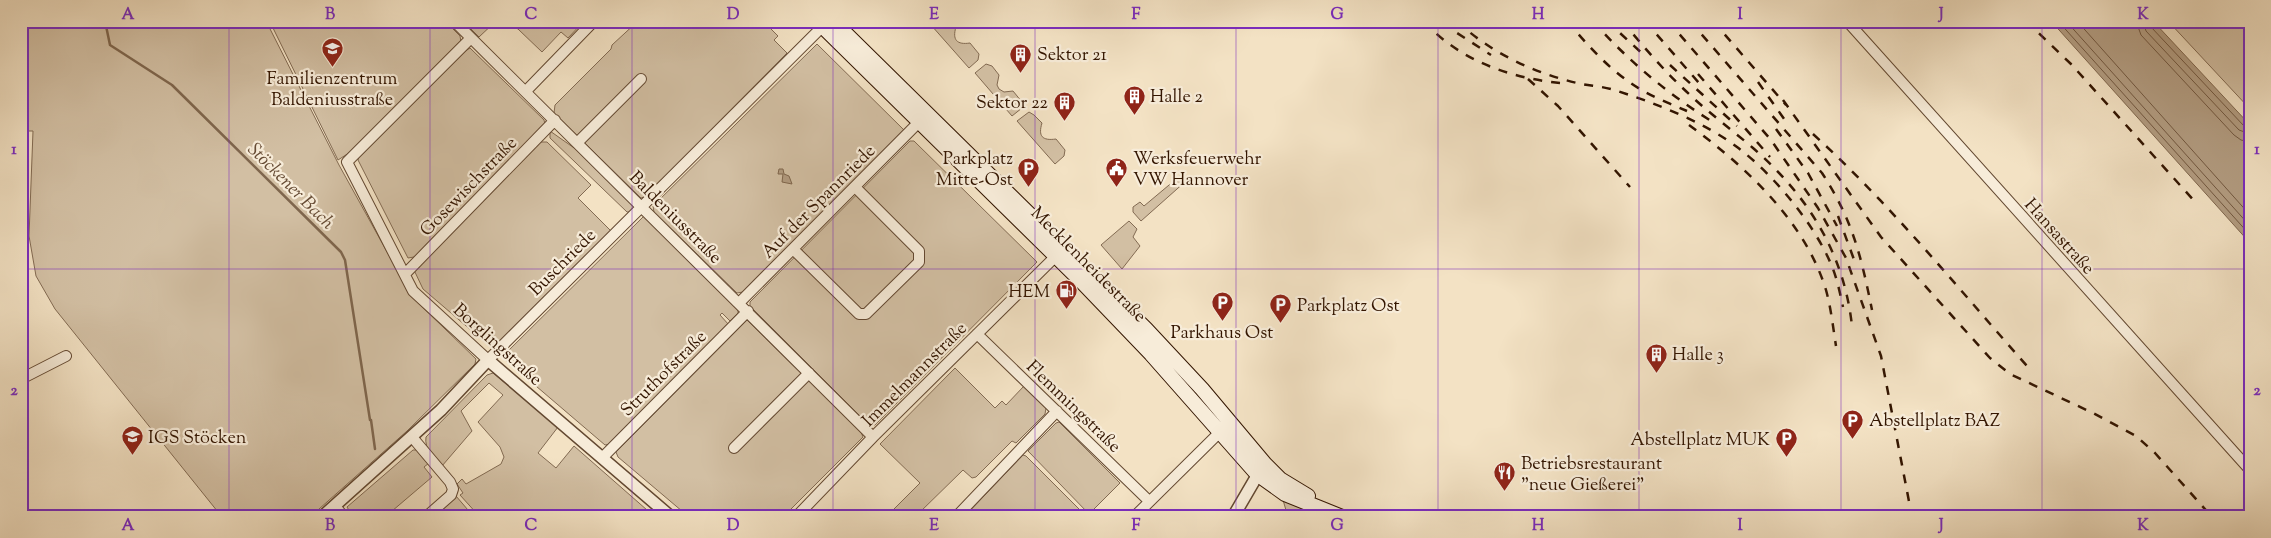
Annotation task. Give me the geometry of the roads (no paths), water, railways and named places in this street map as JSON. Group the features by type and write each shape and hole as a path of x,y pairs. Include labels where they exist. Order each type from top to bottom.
{"main road":[{"name":"Mecklenheidestraße","path":"824,23 919,122 1125,326 1220,432 1261,469 1285,494 1342,517"},
{"name":"Mecklenheidestraße","path":"824,23 1057,242 1146,329 1198,384 1261,469 1280,478 1302,493 1346,517"},
{"path":"1056,256 1057,242"},
{"path":"1125,326 1146,329"}],"street":[{"name":"Baldeniusstraße","path":"454,21 873,437"},
{"path":"526,91 594,21"},
{"name":"Hansastraße","path":"1847,21 2250,470"},
{"name":"Buschriede","path":"322,517 441,410 488,360 824,23"},
{"name":"Borglingstraße","path":"471,38 347,162 413,291 488,360 671,517"},
{"path":"577,142 641,80"},
{"name":"Gosewischstraße","path":"404,274 555,120"},
{"name":"Auf der Spannriede","path":"739,303 919,122"},
{"path":"793,249 859,314 866,314 919,262 919,251 855,187"},
{"name":"Immelmannstraße","path":"796,517 873,437 1056,256"},
{"name":"Struthofstraße","path":"602,458 748,311"},
{"name":"Flemmingstraße","path":"977,334 1149,501"},
{"path":"21,379 66,356"},
{"path":"734,448 809,373"},
{"path":"956,517 1057,411"},
{"path":"1134,517 1220,432"},
{"path":"412,437 450,482 453,489 451,495 426,517"},
{"path":"1233,517 1261,469"},
{"path":"334,506 344,517"}],"water":[{"path":"2051,21 2153,21 2250,125 2250,243"},
{"path":"779,169 783,169 784,174 789,176 792,184 782,182 783,174 778,174"}],"waterway":[{"name":"Stöckener Bach","path":"105,21 110,45 172,85 341,252 345,260 370,420"},
{"name":"Stöckener Bach","path":"371,420 375,449"}],"railway":[{"path":"1424,21 1453,46 1486,65 1522,77 1560,83"},
{"path":"1444,21 1454,31 1491,55"},
{"path":"1457,21 1483,42 1513,60 1561,79 1609,89 1645,100 1694,121 1737,147 1778,185 1814,232 1833,269 1843,307"},
{"path":"1567,21 1593,51 1633,85 1660,100 1687,111"},
{"path":"1593,21 1648,75 1711,121"},
{"path":"1607,21 1646,57"},
{"path":"1622,21 1671,77 1773,166 1791,186 1806,206 1832,250 1848,299 1852,326"},
{"path":"1645,21 1699,83"},
{"path":"1668,21 1771,140 1818,208 1846,258 1881,356 1912,517"},
{"path":"1690,21 1822,173 1841,206 1854,238 1872,310"},
{"path":"1713,21 1786,105"},
{"path":"2026,21 2071,64 2197,204"},
{"path":"1670,65 1737,126"},
{"path":"1698,74 1770,157"},
{"path":"1528,79 1558,106 1630,187"},
{"path":"1758,82 1787,123"},
{"path":"1783,100 1881,237 1990,358 2010,374 2093,413 2136,436 2155,453 2212,517"},
{"path":"1689,125 1731,158 1771,197 1804,241 1826,290 1836,346"},
{"path":"1776,129 1808,173 1837,226"},
{"path":"1813,134 1897,218 2027,366"},
{"path":"1838,216 1856,265"}],"place":[{"name":"Familienzentrum Baldeniusstraße","path":"332,67"},
{"name":"Sektor 21","path":"1021,73"},
{"name":"Halle 2","path":"1134,115"},
{"name":"Sektor 22","path":"1064,121"},
{"name":"Parkplatz Mitte-Ost","path":"1029,187"},
{"name":"Werksfeuerwehr VW Hannover","path":"1117,187"},
{"name":"HEM","path":"1066,310"},
{"name":"Parkhaus Ost","path":"1222,321"},
{"name":"Parkplatz Ost","path":"1281,324"},
{"name":"Halle 3","path":"1656,373"},
{"name":"Abstellplatz BAZ","path":"1853,439"},
{"name":"IGS Stöcken","path":"132,456"},
{"name":"Abstellplatz MUK","path":"1786,458"},
{"name":"Betriebsrestaurant \"neue Gießerei\"","path":"1505,492"}]}
